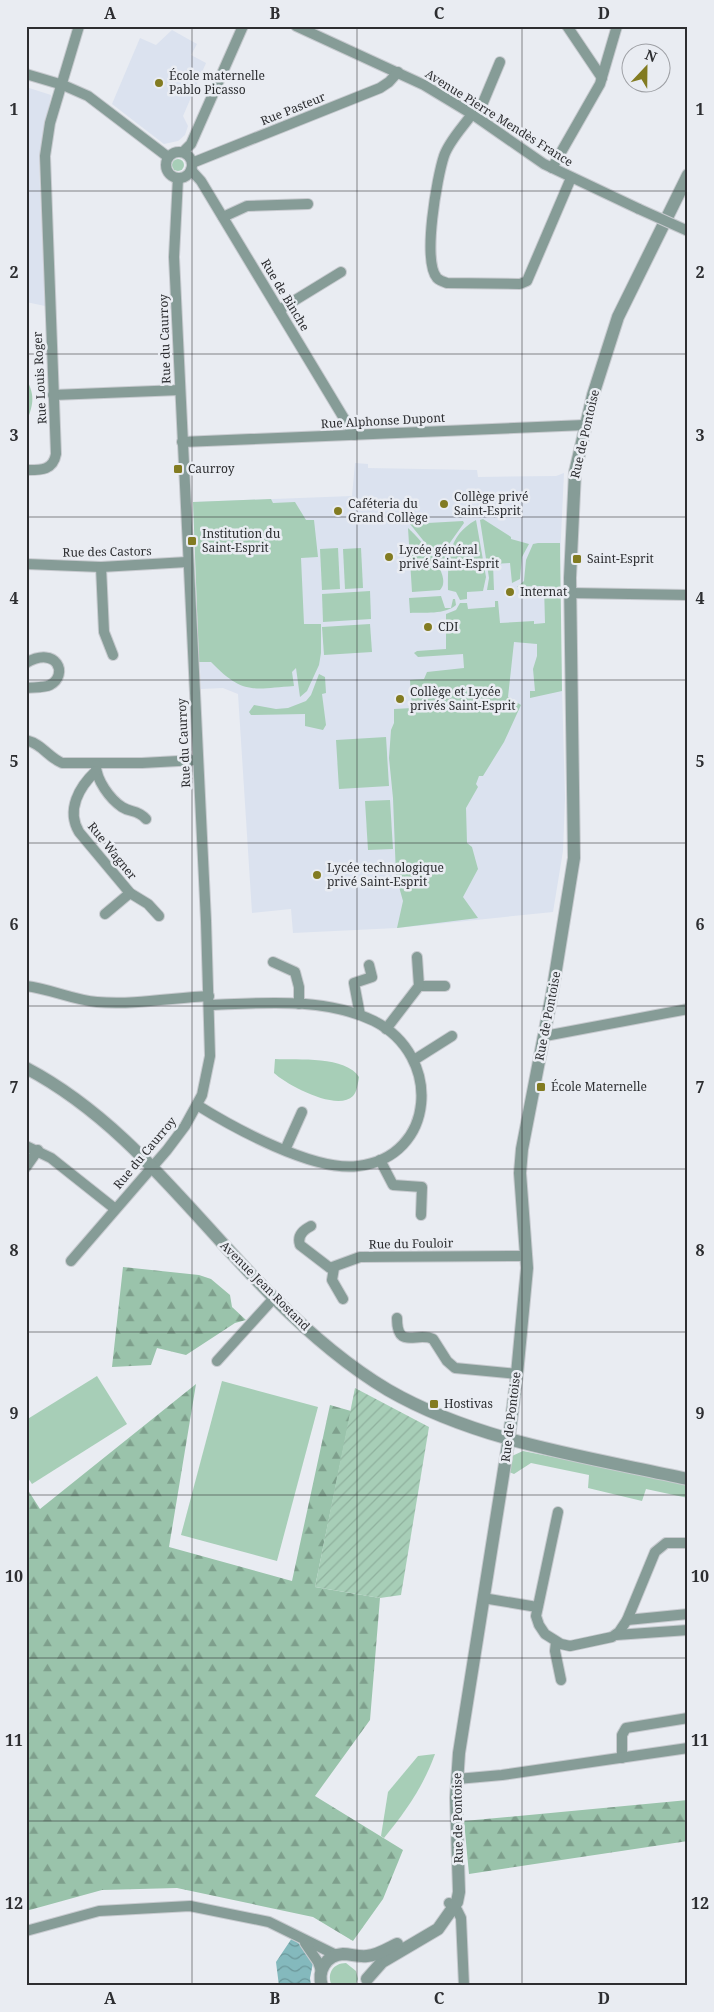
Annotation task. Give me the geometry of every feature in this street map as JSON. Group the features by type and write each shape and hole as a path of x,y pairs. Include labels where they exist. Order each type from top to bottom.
{"street":[{"name":"Rue Louis Roger","path":"26,470 47,468 55,458 45,156 50,123 63,85 79,26"},
{"path":"183,152 191,144 243,26"},
{"name":"Avenue Pierre Mendès France","path":"296,26 398,72 474,116 552,168 571,178 688,231"},
{"path":"567,26 602,78"},
{"path":"552,168 602,78 617,26"},
{"path":"500,62 474,116 445,153 434,192 432,257 434,271 440,280 447,283 520,284 527,281 571,178"},
{"name":"Rue Pasteur","path":"192,167 380,88 390,82 398,72"},
{"path":"26,74 63,85 94,101 168,157"},
{"path":"176,152 183,152 189,156 192,167 186,176 178,178 167,171 166,163 168,157 176,152"},
{"name":"Rue de Binche","path":"192,167 354,435"},
{"name":"Rue de Pontoise","path":"452,1905 459,1892 457,1779 462,1731 509,1438 517,1374 527,1256 521,1160 525,1128 544,1036 574,858 570,593 574,483 585,425 606,353 622,308 688,176"},
{"name":"Rue du Caurroy","path":"71,1260 114,1208 177,1138 198,1105 209,1063 209,1001 174,252 178,178"},
{"path":"223,217 247,206 308,204"},
{"path":"279,310 341,272"},
{"path":"54,394 180,390"},
{"name":"Rue Alphonse Dupont","path":"182,442 585,425"},
{"name":"Rue des Castors","path":"26,564 101,567 188,562"},
{"path":"101,567 104,632 113,656"},
{"path":"570,593 688,595"},
{"path":"26,663 38,656 46,656 56,662 59,670 57,678 51,684 26,688"},
{"path":"26,740 38,744 53,758 62,762 96,767 197,760"},
{"path":"96,767 102,785 120,805 140,812 146,818"},
{"name":"Rue Wagner","path":"96,767 78,794 74,810 75,824 79,832 130,893 144,901 159,916"},
{"name":"Rue Wagner","path":"105,914 130,893"},
{"path":"386,1029 419,986 418,957"},
{"path":"274,962 295,972 299,987 299,1004"},
{"path":"360,1015 359,1001 354,983 372,976 370,965"},
{"path":"26,986 97,1002 209,1001 299,1004 360,1015 386,1029 401,1042 414,1060 422,1085 419,1113 402,1144 380,1160 358,1166 345,1166 285,1150 245,1132 198,1105"},
{"path":"419,986 445,986"},
{"path":"544,1036 688,1009"},
{"path":"414,1060 452,1036"},
{"name":"Avenue Jean Rostand","path":"26,1068 58,1086 88,1107 151,1167 274,1298 339,1356 390,1391 455,1420 509,1438 688,1478"},
{"path":"285,1150 302,1112"},
{"path":"26,1146 38,1150 114,1208"},
{"path":"26,1167 38,1150"},
{"path":"380,1160 393,1185 422,1187 421,1215"},
{"path":"311,1226 300,1235 299,1242 301,1248 315,1255 327,1266 334,1268 332,1280 343,1299"},
{"name":"Rue du Fouloir","path":"334,1268 360,1257 527,1256"},
{"path":"217,1361 274,1298"},
{"path":"398,1323 403,1337 411,1340 424,1337 433,1339 446,1361 455,1368 517,1374"},
{"path":"558,1512 536,1607 538,1625 549,1638 570,1646 602,1640 616,1635 688,1630"},
{"path":"616,1635 626,1620 655,1552 666,1543 688,1543"},
{"path":"483,1598 536,1607"},
{"path":"626,1620 688,1614"},
{"path":"556,1642 555,1651 562,1680"},
{"path":"622,1758 622,1735 626,1728 688,1718"},
{"path":"457,1779 502,1775 688,1748"},
{"path":"26,1931 99,1911 177,1905 270,1922 336,1955 370,1956 423,1930 452,1905"},
{"path":"367,1982 386,1959 433,1933 442,1924 452,1905"},
{"path":"452,1905 461,1918 464,1986"},
{"path":"302,1938 315,1956 321,1971 322,1986"},
{"path":"321,1971 327,1961 336,1955"},
{"path":"353,1956 364,1965 367,1982"}],"shaded area":[{"name":"École maternelle Pablo Picasso","path":"172,30 197,44 191,55 206,63 183,116 188,126 185,135 178,141 164,144 112,104 140,38 156,45"},
{"path":"26,87 51,95 39,165 45,306 26,302"},
{"name":"Collège et Lycée privés Saint-Esprit","path":"355,463 368,464 368,468 477,470 478,477 556,476 564,473 559,579 565,798 563,851 553,912 397,928 293,933 291,909 252,913 238,694 223,688 201,689 193,502 352,496"}],"green space":[{"path":"180,159 183,160 183,170 176,171 173,170 172,163 173,160"},
{"path":"26,378 31,391 32,401 26,424"},
{"path":"271,499 273,503 295,502 306,520 314,520 318,557 301,558 304,624 321,624 321,653 319,665 307,691 300,697 296,668 292,672 294,686 249,688 232,680 211,662 199,662 193,502"},
{"path":"483,519 511,537 511,539 529,544 522,557 520,579 512,583 510,563 493,564 494,590 487,590 489,578 480,520"},
{"path":"476,520 486,577 483,591 467,592 467,599 460,600 456,592 448,590 449,559 454,542 459,534 466,526"},
{"path":"463,521 464,523 449,544 443,565 410,524"},
{"path":"408,528 427,548 439,567 443,584 440,590 412,592"},
{"path":"560,543 562,691 530,698 530,691 535,691 533,669 537,656 537,644 514,642 508,697 521,705 504,742 483,776 479,776 476,784 478,787 466,808 467,843 472,847 478,869 463,897 478,918 397,928 403,901 396,876 393,798 389,758 394,709 412,708 410,680 424,679 427,672 464,668 463,654 418,657 414,653 417,651 446,649 446,614 456,610 460,603 467,603 468,609 495,607 495,601 498,601 500,623 534,621 534,624 545,623 544,586 517,587 524,581 526,560 533,544"},
{"path":"338,548 340,589 322,590 320,549"},
{"path":"361,548 363,588 345,589 343,549"},
{"path":"370,591 371,619 323,622 322,594"},
{"path":"441,596 445,608 451,608 440,612 410,613 409,598"},
{"path":"453,599 455,599 456,605 451,608"},
{"path":"370,624 372,652 324,655 322,627"},
{"path":"319,674 325,677 326,693 322,694 326,725 323,730 305,726 305,714 251,715 249,712 254,705 276,709 288,708 306,701 311,695"},
{"path":"386,737 389,786 339,789 336,740"},
{"path":"390,800 393,849 368,850 365,801"},
{"path":"275,1059 321,1060 344,1065 353,1070 359,1077 357,1087 353,1096 346,1100 336,1101 312,1095 300,1090 274,1073"},
{"path":"123,1267 199,1275 211,1279 230,1295 232,1307 246,1320 235,1323 186,1355 157,1348 151,1365 112,1367"},
{"path":"97,1376 127,1424 32,1484 26,1475 26,1420"},
{"path":"222,1381 318,1407 277,1561 181,1535"},
{"path":"196,1384 169,1547 292,1581 330,1405 351,1411 315,1587 380,1598 370,1720 315,1796 403,1850 383,1899 353,1941 313,1917 177,1888 102,1890 26,1911 26,1487 40,1509"},
{"path":"355,1388 429,1427 401,1595 380,1598 315,1587"},
{"path":"523,1451 688,1484 688,1498 646,1489 642,1501 588,1488 589,1475 531,1463 514,1474 509,1472 512,1456"},
{"path":"435,1754 413,1798 384,1838 381,1836 388,1792 418,1756"},
{"path":"688,1800 688,1841 469,1874 464,1821"},
{"path":"346,1963 356,1971 358,1979 355,1986 332,1986 330,1973 337,1965"}],"water":[{"path":"292,1938 303,1947 313,1963 310,1978 311,1986 279,1986 276,1962"}],"place":[{"name":"École maternelle Pablo Picasso","path":"159,83"},
{"name":"Caurroy","path":"178,469"},
{"name":"Collège privé Saint-Esprit","path":"444,504"},
{"name":"Caféteria du Grand Collège","path":"338,511"},
{"name":"Institution du Saint-Esprit","path":"192,541"},
{"name":"Lycée général privé Saint-Esprit","path":"389,557"},
{"name":"Saint-Esprit","path":"577,559"},
{"name":"Internat","path":"510,592"},
{"name":"CDI","path":"428,627"},
{"name":"Collège et Lycée privés Saint-Esprit","path":"400,699"},
{"name":"Lycée technologique privé Saint-Esprit","path":"317,875"},
{"name":"École Maternelle","path":"541,1087"},
{"name":"Hostivas","path":"434,1404"}]}
